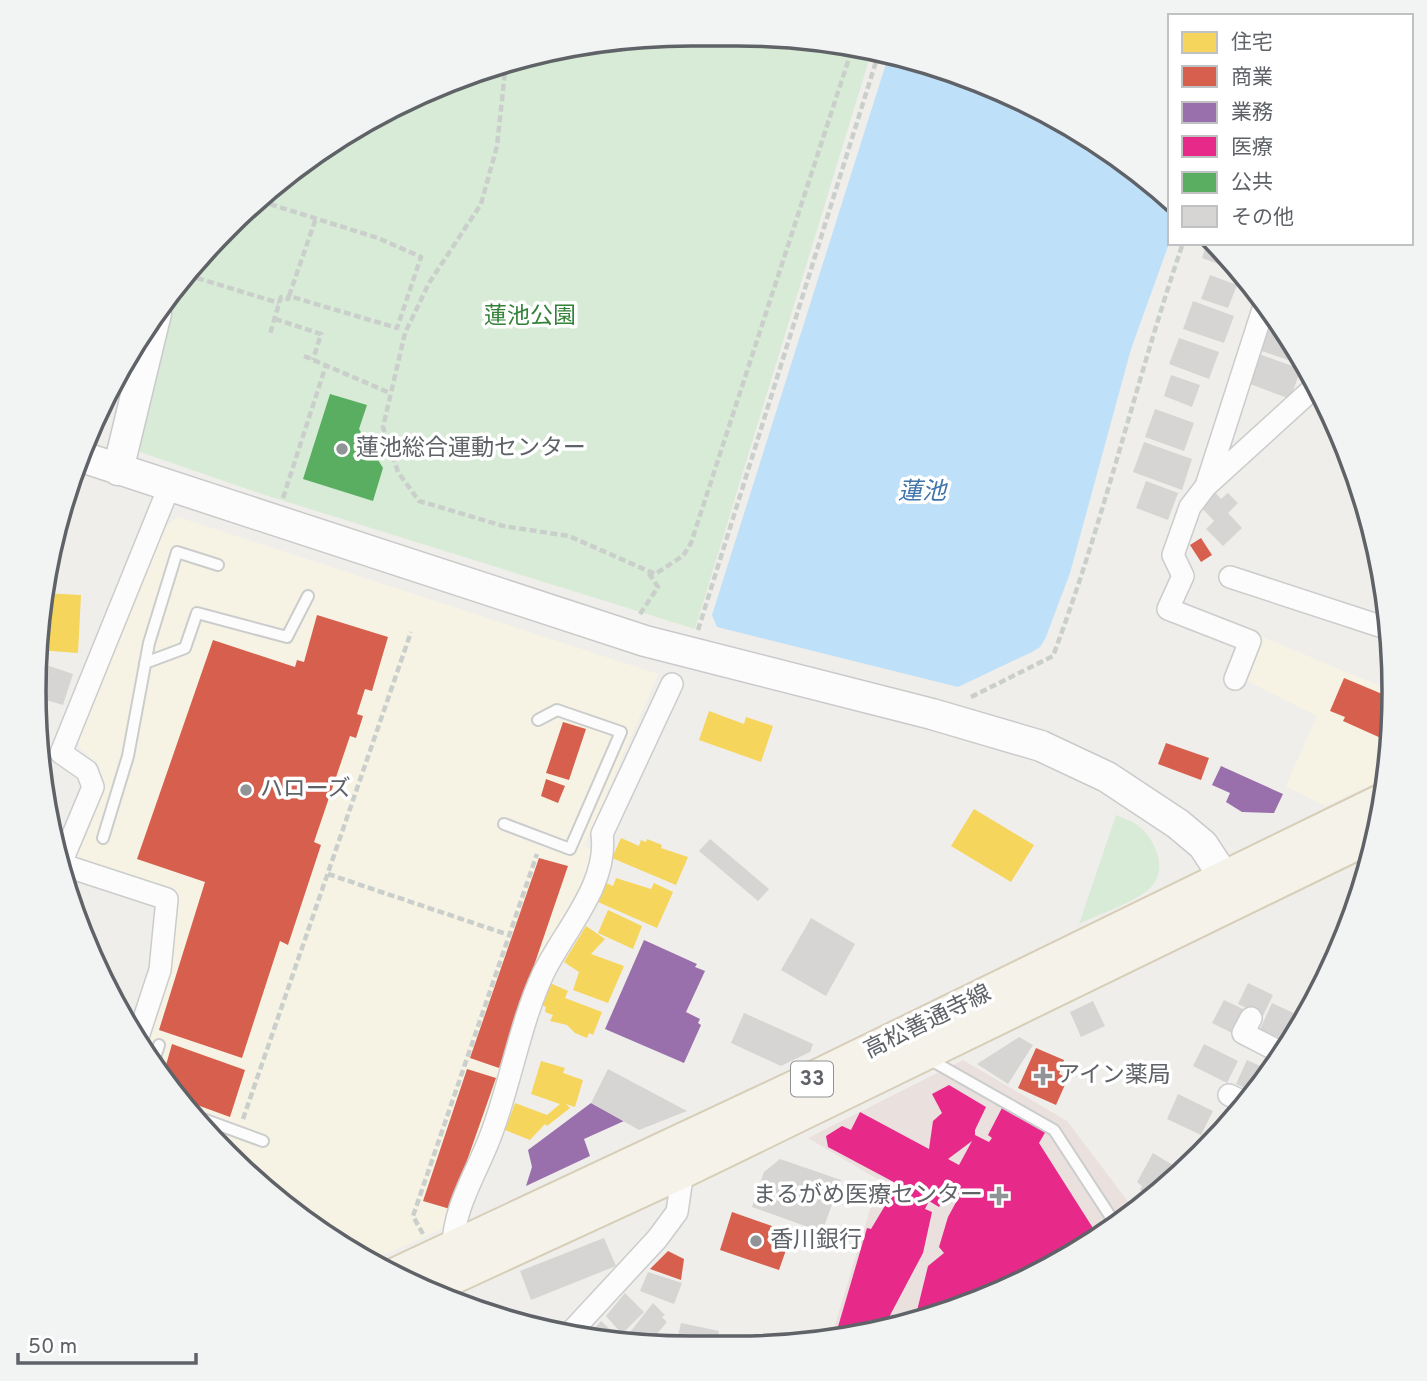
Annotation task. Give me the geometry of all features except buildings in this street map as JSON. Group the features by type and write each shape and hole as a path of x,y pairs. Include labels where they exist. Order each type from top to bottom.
{"main road":[{"name":"高松善通寺線","path":"437,1283 677,1159 1233,889 1370,809"},
{"name":"高松善通寺線","path":"1233,889 1364,838"},
{"name":"高松善通寺線","path":"404,1268 439,1243 677,1159"}],"street":[{"path":"1206,486 1261,316"},
{"path":"118,470 150,339"},
{"path":"1235,679 1250,641 1168,609 1183,576 1173,555 1190,507 1206,486 1308,393"},
{"path":"89,460 645,641 944,717 1041,746 1107,778 1178,824 1203,845 1233,889"},
{"path":"66,851 93,787 87,771 61,753 169,487"},
{"path":"1230,577 1378,625"},
{"path":"439,1243 453,1227 492,1132 543,975 586,901 604,848 602,834 672,684"},
{"path":"71,870 167,899 160,970 142,1029"},
{"path":"1251,1018 1244,1033 1273,1048"},
{"path":"577,1325 657,1239 677,1212 677,1159"}],"lane":[{"path":"103,838 128,755 145,663 177,552 218,565"},
{"path":"145,663 185,648 197,613 287,637 308,596"},
{"path":"504,824 570,849 621,732 557,710 537,720"},
{"path":"157,1053 159,1045"},
{"path":"908,1047 1054,1130 1110,1216"},
{"path":"211,1122 262,1141"}],"path":[{"path":"505,73 497,146 481,204 429,283 405,333 383,426 398,472 419,501 503,526 569,536 655,574 683,556 691,542 850,56"},
{"path":"697,634 876,61"},
{"path":"268,203 378,238 421,257 397,328 289,296"},
{"path":"270,334 281,297 288,299 316,218"},
{"path":"964,701 1053,656 1080,586 1147,347 1182,245"},
{"path":"197,278 279,303"},
{"path":"275,319 321,334 313,360"},
{"path":"304,356 390,393"},
{"path":"281,505 326,365"},
{"path":"639,617 658,587 647,572"},
{"path":"239,1132 411,632"},
{"path":"439,1243 413,1216 538,851 549,854"},
{"path":"328,874 509,935"}],"shaded area":[{"path":"178,517 658,674 584,846 596,851 447,1227 381,1256 332,1227 298,1202 234,1147 179,1083 145,1034 173,894 75,859 105,785 98,763 79,747 80,735 157,533"},
{"path":"1262,637 1380,686 1382,684 1375,783 1325,806 1286,786 1317,716 1244,679"},
{"name":"まるがめ医療センター","path":"963,1060 1067,1121 1129,1202 1059,1249 983,1286 903,1314 834,1328 879,1180 808,1138"}],"green space":[{"name":"蓮池公園","path":"690,46 779,47 869,60 695,629 262,494 140,452 142,419 175,304 206,265 234,234 298,179 332,154 405,112 483,80 524,67 606,51"},
{"path":"1116,815 1136,824 1150,839 1158,858 1157,877 1152,886 1136,898 1079,924"}],"water":[{"name":"蓮池","path":"886,63 944,80 1022,112 1095,154 1168,211 1169,245 1131,349 1070,573 1040,647 958,687 717,627 712,615"}],"place":[{"name":"蓮池総合運動センター","path":"342,449"},
{"name":"ハローズ","path":"246,790"},
{"name":"アイン薬局","path":"1043,1076"},
{"name":"まるがめ医療センター","path":"999,1196"},
{"name":"香川銀行","path":"756,1241"}]}
